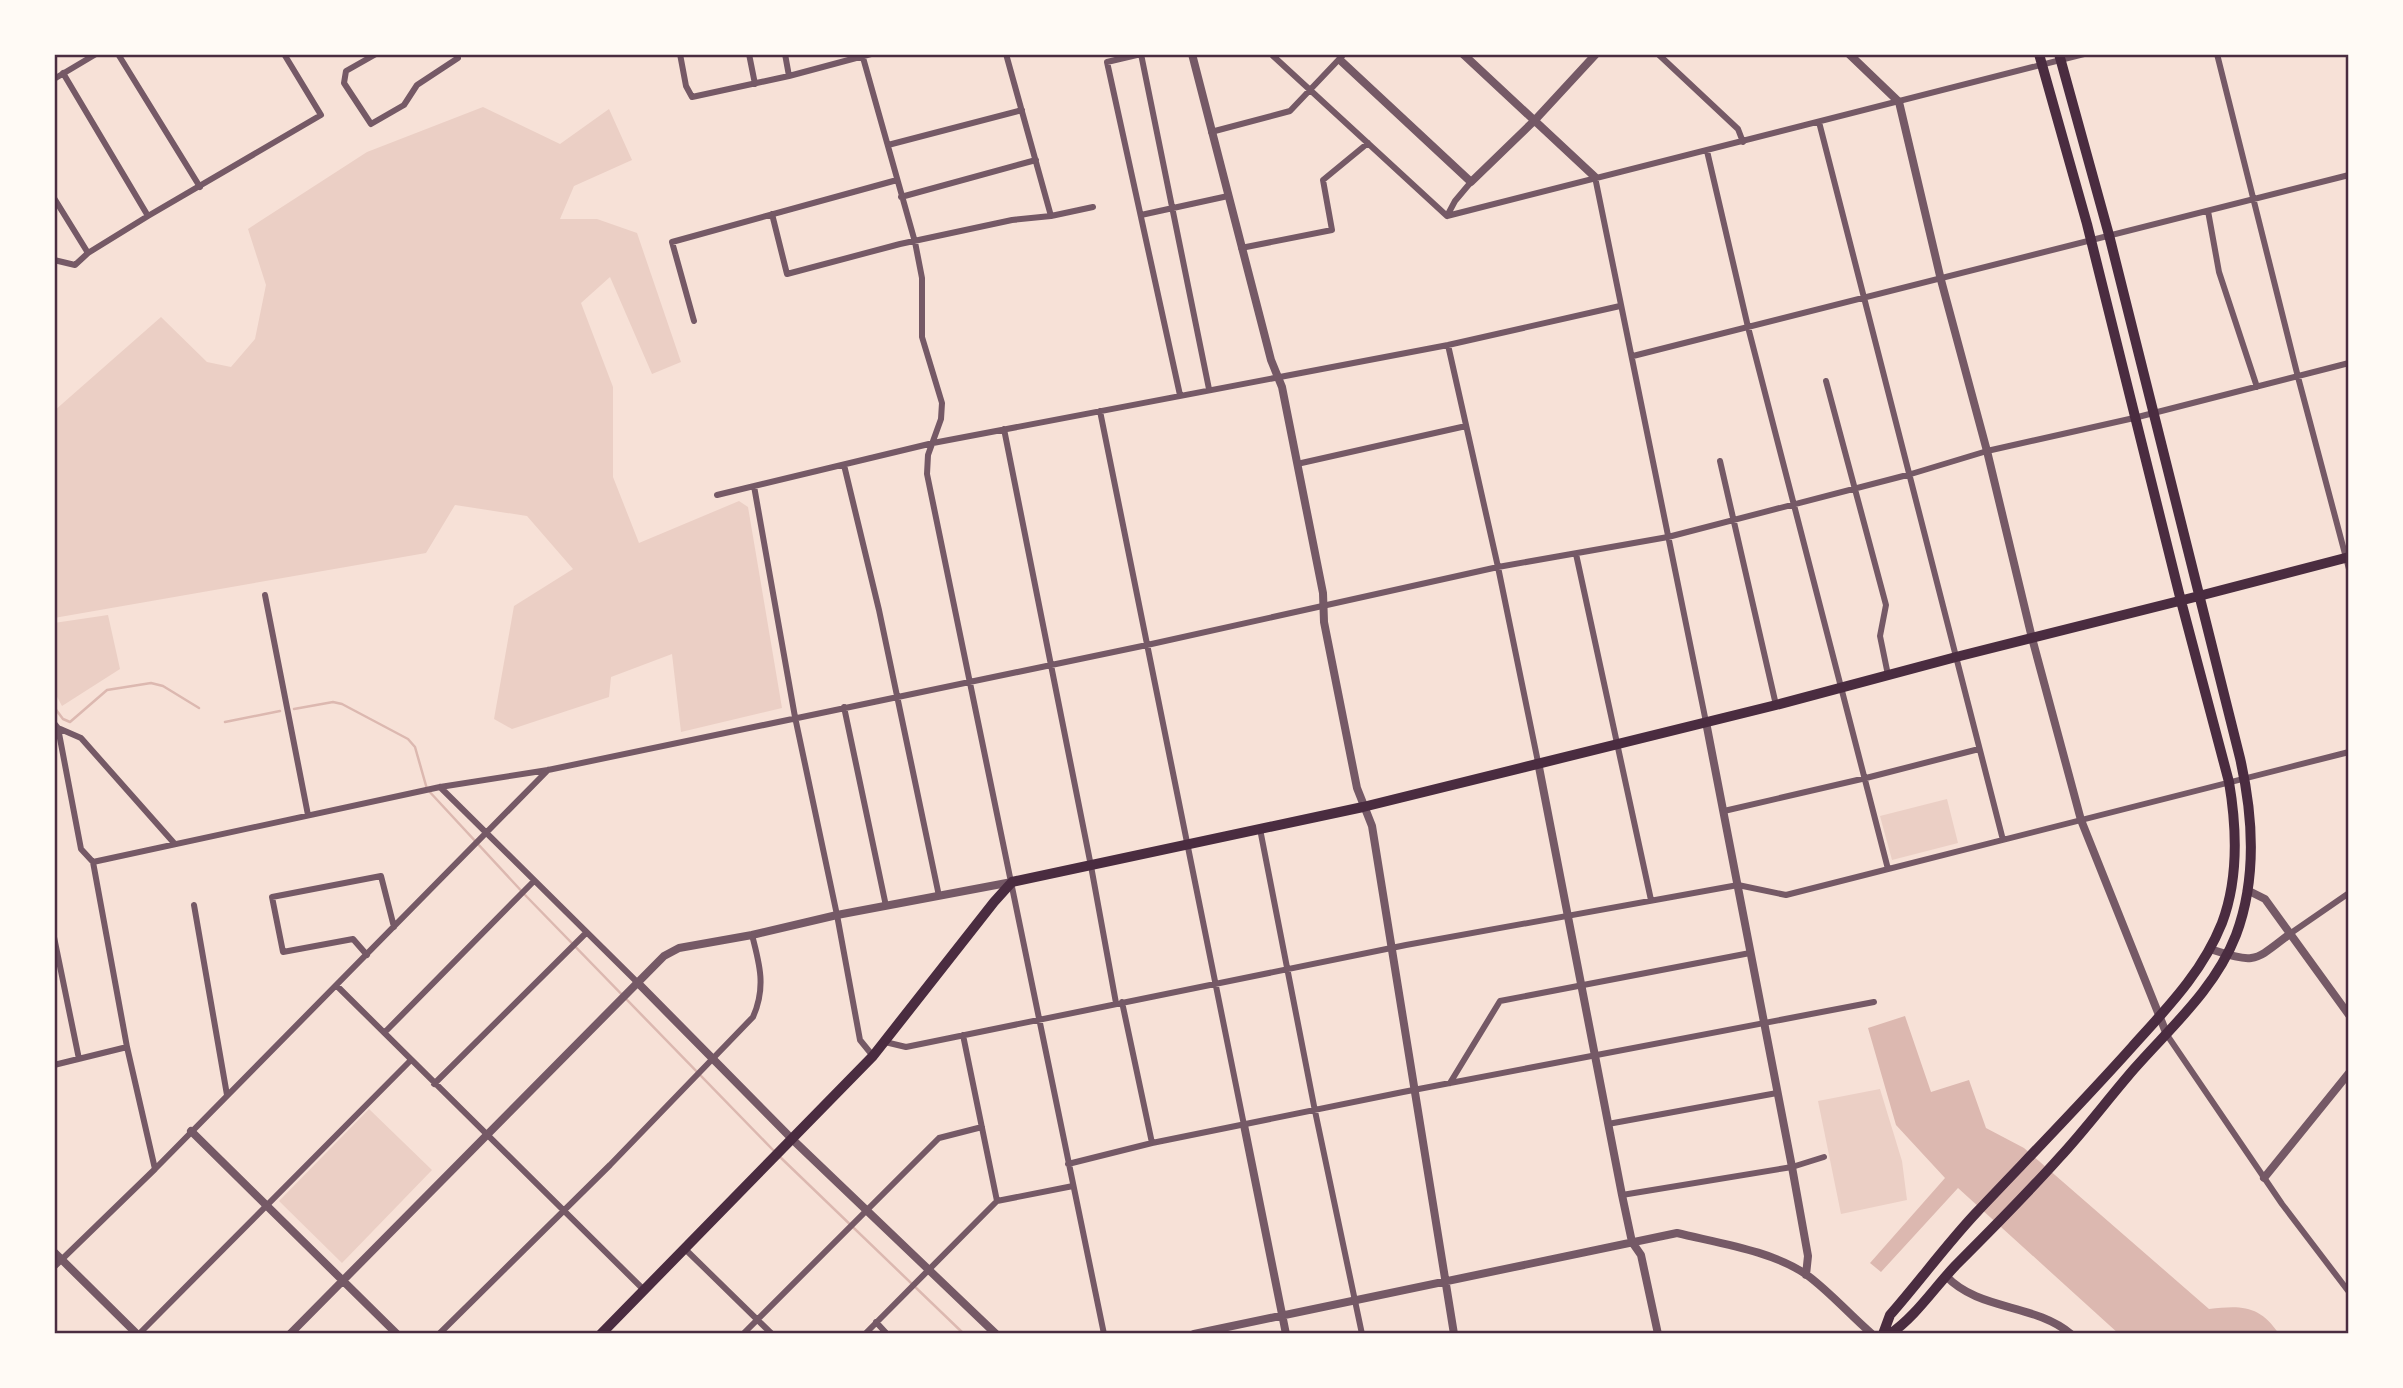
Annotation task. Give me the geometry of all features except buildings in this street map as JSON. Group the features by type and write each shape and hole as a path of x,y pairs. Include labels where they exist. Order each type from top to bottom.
{"main road":[{"path":"1883,1334 1891,1315 1973,1216 2044,1144 2188,985 2210,950 2228,907 2233,880 2236,850 2234,810 2229,782 2180,601 2091,240 2039,54"},
{"path":"1890,1334 1902,1326 2059,1158 2208,985 2227,955 2237,932 2247,890 2251,837 2245,778 2109,236 2060,57"},
{"path":"601,1334 873,1056 1012,882 1363,807 1776,705 2347,557"}],"street":[{"path":"54,79 96,54"},
{"path":"118,54 200,187"},
{"path":"54,260 75,265 88,253 148,216 321,115 284,54"},
{"path":"376,54 346,71 344,83 371,124 404,105 417,85 458,58 456,54"},
{"path":"680,54 686,86 692,97 789,76 871,54"},
{"path":"749,54 755,84"},
{"path":"785,54 789,76"},
{"path":"1006,54 1051,216"},
{"path":"1180,395 1107,62 1141,54 1209,389"},
{"path":"1192,54 1271,360 1282,387 1323,593 1329,647 1357,788 1372,826 1454,1334"},
{"path":"1271,54 1447,216"},
{"path":"1463,54 1595,177 1765,1022 1808,1256 1806,1275"},
{"path":"1447,216 1455,201 1471,183 1535,120 1596,54"},
{"path":"1658,54 1738,129 1743,142"},
{"path":"1849,54 1899,102 1941,280 2081,820 2160,1018 2167,1035 2264,1178 2349,1292"},
{"path":"1447,216 2043,65 2060,57 2084,54"},
{"path":"2217,54 2252,200 2349,569"},
{"path":"862,55 915,242 922,278 922,337 942,403 942,419 928,455 928,474 1104,1334"},
{"path":"1211,132 1290,111 1342,57 1471,183"},
{"path":"63,73 148,216"},
{"path":"888,145 1022,110"},
{"path":"1819,122 2003,840"},
{"path":"1241,248 1332,230 1323,180 1368,144"},
{"path":"1707,151 1748,327 1888,869"},
{"path":"901,197 1036,160"},
{"path":"1633,356 2349,175"},
{"path":"694,321 672,242 897,180"},
{"path":"1141,215 1228,196"},
{"path":"54,198 88,253"},
{"path":"772,214 788,274 900,244 1012,220 1051,216 1093,207"},
{"path":"2208,211 2219,272 2256,387"},
{"path":"717,495 933,443 1448,345 1620,306"},
{"path":"1448,345 1538,762 1622,1195 1632,1242 1641,1255 1658,1334"},
{"path":"93,862 440,787 548,770 1147,645 1498,568 1668,537 1911,474 1987,451 2152,414 2349,363"},
{"path":"1826,381 1886,605 1880,636 1888,675"},
{"path":"1100,411 1286,1334"},
{"path":"1297,464 1466,426"},
{"path":"1004,429 1119,1002 1152,1143"},
{"path":"1720,460 1776,705"},
{"path":"844,465 898,696 939,896"},
{"path":"754,486 795,717 837,915 860,1040 873,1056"},
{"path":"1576,554 1651,900"},
{"path":"265,595 308,815"},
{"path":"844,707 886,906"},
{"path":"56,725 80,738 174,843"},
{"path":"56,725 80,849 93,862 127,1047 155,1169"},
{"path":"1724,811 1979,749"},
{"path":"885,1042 906,1047 1392,948 1738,885 1786,895 2349,752"},
{"path":"54,1267 337,986 548,770"},
{"path":"440,787 793,1140 996,1334"},
{"path":"1260,830 1362,1334"},
{"path":"367,955 353,939 284,952 272,897 381,876 394,926"},
{"path":"385,1032 534,881"},
{"path":"290,1334 664,956 678,948 1012,882"},
{"path":"2247,890 2265,899 2349,1015"},
{"path":"2210,950 2250,960 2260,956 2349,893"},
{"path":"194,905 227,1095"},
{"path":"434,1084 586,933"},
{"path":"439,1334 753,1017 761,991 761,970 752,935"},
{"path":"54,937 79,1059"},
{"path":"1450,1083 1500,1001 1750,953"},
{"path":"337,986 644,1290"},
{"path":"1068,1164 1152,1143 1415,1090 1874,1002"},
{"path":"963,1035 997,1201"},
{"path":"54,1065 127,1047"},
{"path":"54,1252 138,1334 411,1061"},
{"path":"2264,1178 2349,1073"},
{"path":"1608,1125 1777,1093"},
{"path":"743,1334 939,1138 982,1126"},
{"path":"191,1131 397,1334"},
{"path":"1622,1195 1792,1167 1824,1157"},
{"path":"865,1334 997,1201 1073,1186"},
{"path":"1194,1334 1677,1233 1740,1248 1783,1263 1806,1275 1872,1334"},
{"path":"685,1249 772,1334"},
{"path":"1946,1276 1956,1287 1972,1296 2054,1322 2071,1334"},
{"path":"876,1322 887,1334"}],"shaded area":[{"path":"483,107 560,144 609,109 632,160 574,186 560,219 597,219 637,233 681,362 652,374 610,277 581,303 613,387 613,477 639,543 739,501 748,507 782,708 681,732 672,654 611,677 609,697 512,729 494,719 514,606 573,569 527,516 455,505 426,553 54,618 54,411 161,317 207,362 231,367 255,339 266,285 248,229 367,152"},
{"path":"108,615 120,669 62,706 54,691 54,623"},
{"path":"1947,799 1958,843 1892,860 1880,816"},
{"path":"1905,1016 1931,1092 1969,1080 1986,1128 2024,1148 2209,1309 2249,1309 2265,1317 2279,1334 2119,1334 1958,1188 1881,1272 1870,1263 1945,1178 1896,1125 1868,1028"},
{"path":"1880,1089 1902,1161 1907,1200 1841,1214 1818,1101"},
{"path":"369,1109 432,1170 342,1263 279,1201"}],"waterway":[{"path":"54,707 63,719 70,722 107,690 151,683 163,686 199,708"},
{"path":"294,709 333,702 342,704 408,739 415,747 427,789 527,897 774,1151"},
{"path":"225,722 280,711"},
{"path":"779,1156 964,1334"}]}
